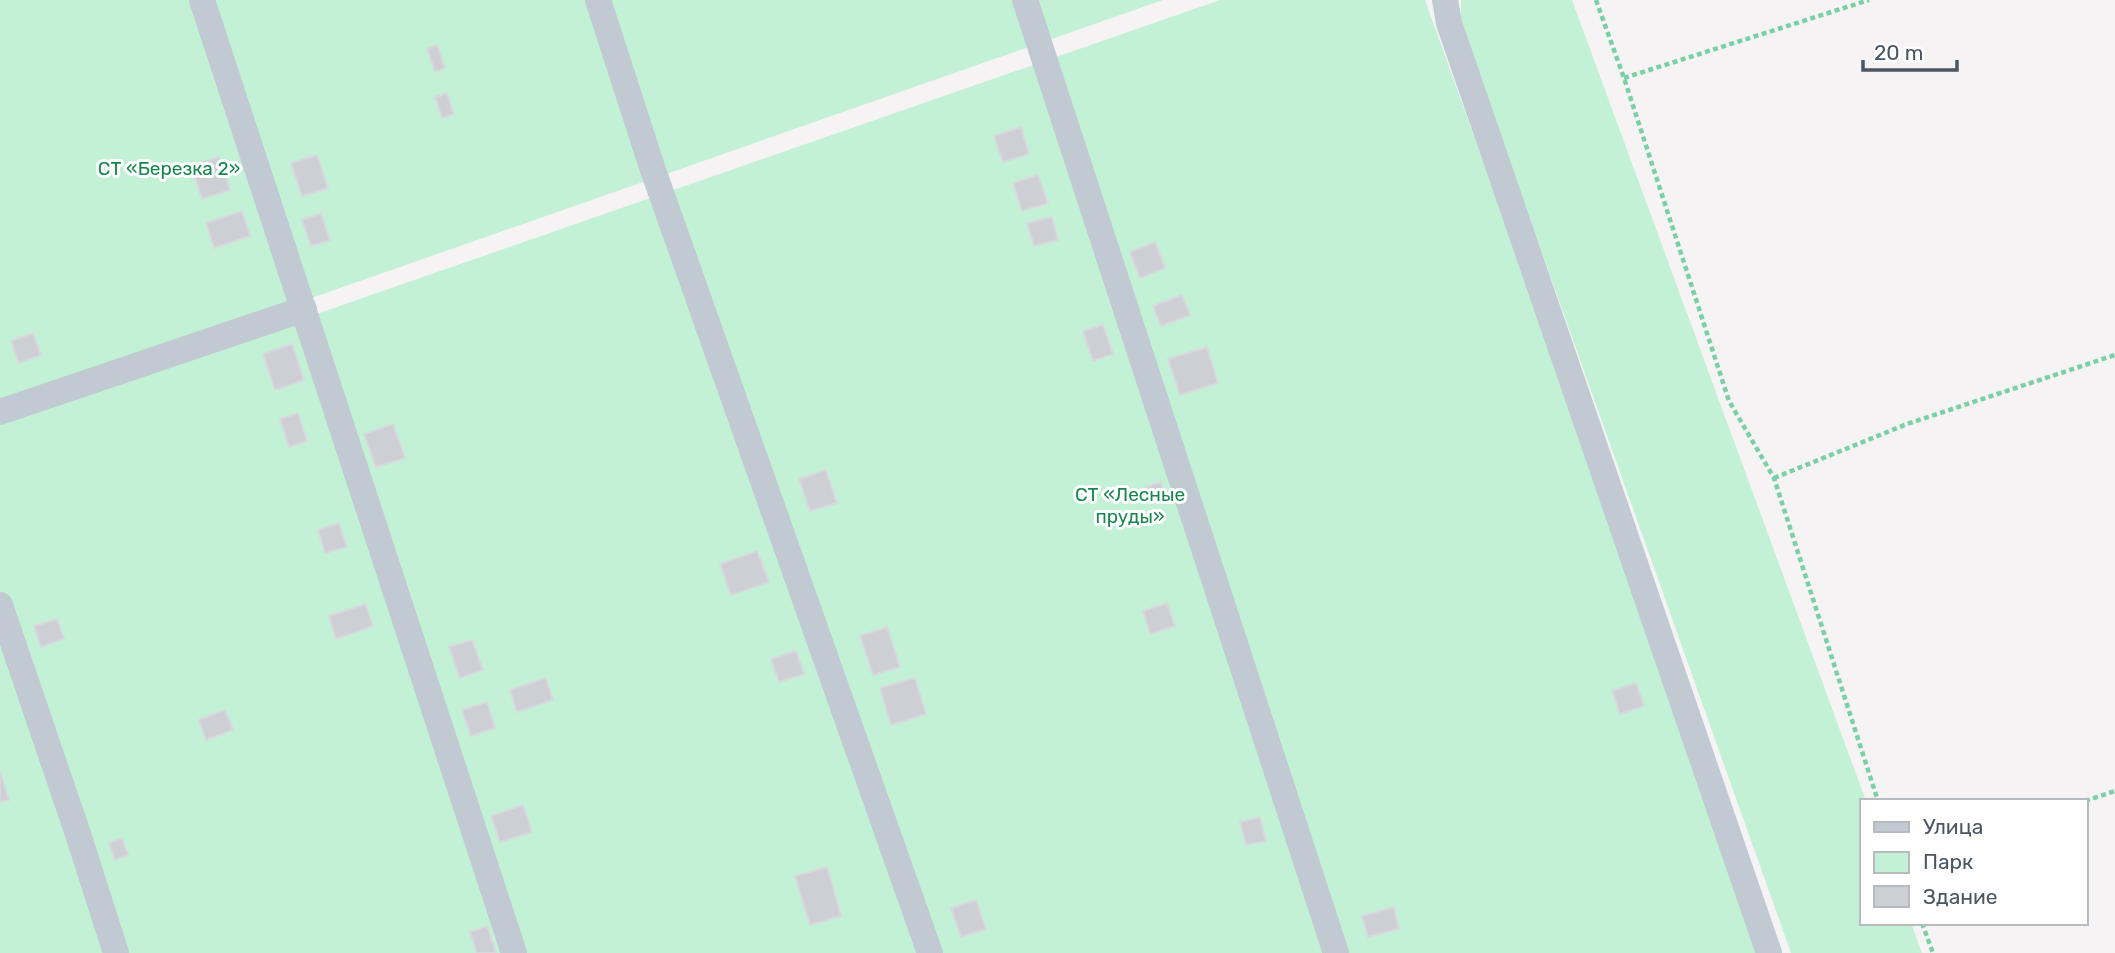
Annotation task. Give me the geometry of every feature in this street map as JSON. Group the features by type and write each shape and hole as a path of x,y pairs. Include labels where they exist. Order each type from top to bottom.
{"street":[{"path":"202,0 514,953"},
{"path":"598,0 657,183 930,953"},
{"path":"1025,0 1336,953"},
{"path":"1445,0 1449,23 1769,953"},
{"path":"0,412 304,309"},
{"path":"0,604 116,953"}],"path":[{"path":"1596,0 1625,78 1729,401 1774,478 1877,799"},
{"path":"1625,78 1869,0"},
{"path":"1774,478 1907,424 2115,355"},
{"path":"2087,800 2115,791"},
{"path":"1923,925 1933,953"}],"green space":[{"name":"СТ «Березка 2»","path":"0,0 1163,0 0,407"},
{"name":"СТ «Лесные пруды»","path":"1220,0 1425,0 1767,953 0,953 0,424"},
{"path":"1461,0 1572,0 1865,799 1860,799 1860,925 1912,925 1922,953 1791,953 1461,25"}],"building":[{"path":"437,45 445,68 435,72 427,49"},
{"path":"447,93 454,114 442,118 435,97"},
{"path":"1021,127 1029,154 1003,162 994,136"},
{"path":"317,155 328,188 302,196 291,163"},
{"path":"219,157 230,190 202,199 191,166"},
{"path":"1038,175 1048,203 1022,211 1013,183"},
{"path":"242,211 250,236 214,248 206,223"},
{"path":"321,213 330,240 311,246 302,220"},
{"path":"1052,217 1058,240 1034,246 1027,223"},
{"path":"1155,242 1165,268 1140,278 1130,252"},
{"path":"1182,295 1190,315 1161,326 1153,306"},
{"path":"1103,325 1113,354 1093,361 1083,331"},
{"path":"33,333 41,355 19,363 11,341"},
{"path":"292,344 304,380 275,390 263,354"},
{"path":"1207,347 1218,383 1180,395 1168,359"},
{"path":"298,413 307,441 289,447 280,419"},
{"path":"393,424 405,458 376,467 364,434"},
{"path":"826,470 837,503 810,511 799,479"},
{"path":"1161,482 1165,497 1151,502 1146,487"},
{"path":"339,523 347,547 325,553 318,530"},
{"path":"757,551 769,582 731,595 720,564"},
{"path":"1167,603 1175,626 1150,634 1143,611"},
{"path":"365,604 373,626 336,639 329,616"},
{"path":"57,619 64,639 41,647 34,626"},
{"path":"887,627 900,667 873,675 860,636"},
{"path":"472,640 483,670 460,678 449,647"},
{"path":"796,651 804,674 779,682 771,659"},
{"path":"546,678 553,700 517,712 510,690"},
{"path":"915,678 926,714 891,725 880,688"},
{"path":"1636,683 1644,706 1620,714 1612,691"},
{"path":"487,702 495,728 471,736 462,710"},
{"path":"225,710 233,730 206,740 199,720"},
{"path":"0,771 9,800 0,802"},
{"path":"523,805 532,832 500,842 491,816"},
{"path":"1260,817 1266,841 1246,845 1240,822"},
{"path":"122,838 128,855 115,860 109,843"},
{"path":"827,867 841,916 810,925 795,876"},
{"path":"976,900 986,929 961,937 951,908"},
{"path":"1394,907 1399,929 1368,937 1362,916"},
{"path":"487,926 496,953 477,953 470,932"}]}
